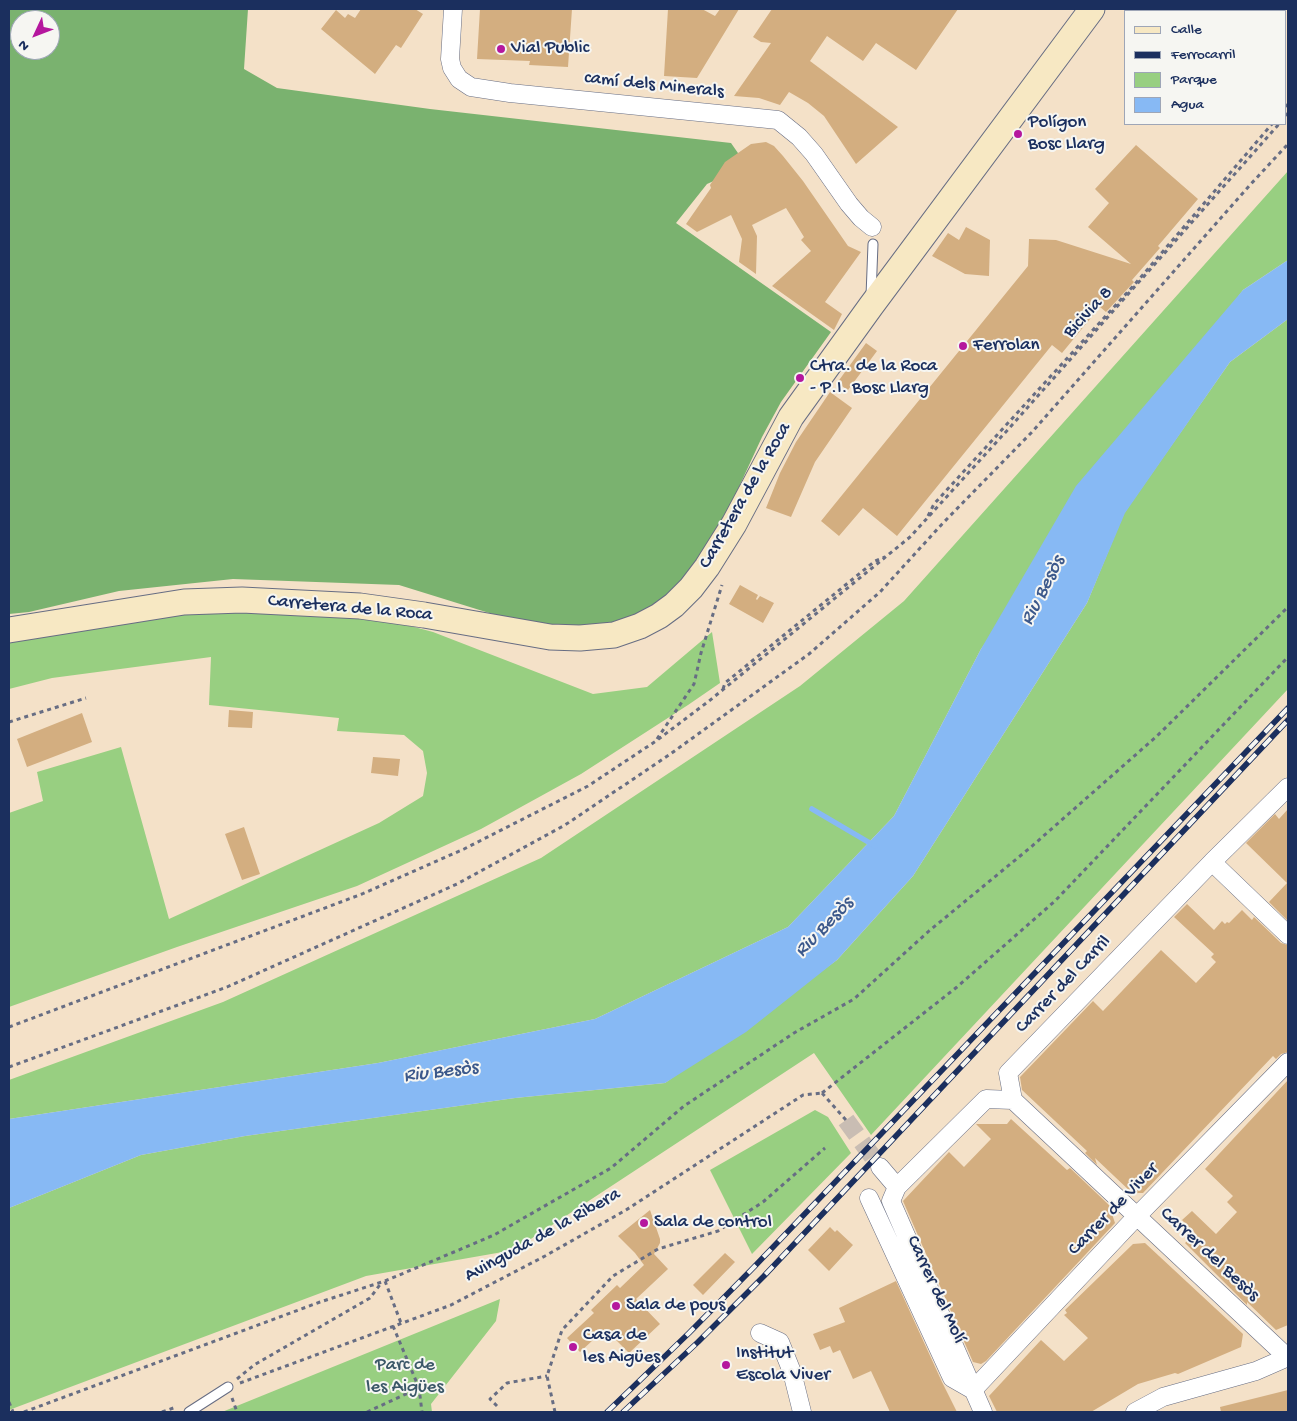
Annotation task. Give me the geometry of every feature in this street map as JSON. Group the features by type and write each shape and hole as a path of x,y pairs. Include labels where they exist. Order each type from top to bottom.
{"street":[{"name":"camí dels Minerals","path":"453,9 450,59 452,68 459,79 471,87 510,93 778,120 809,148 872,235"},
{"name":"Carretera de la Roca","path":"9,630 184,602 242,600 360,606 550,636 595,637 614,635 640,626 659,616 674,605 691,588 707,567 734,524 791,417 871,306 1092,9"},
{"name":"Carrer del Carril","path":"1013,1100 1008,1073 1212,862 1288,787"},
{"path":"1212,862 1288,935"},
{"name":"Carrer de Viver","path":"973,1390 1137,1216 1288,1062"},
{"path":"894,1194 986,1098 1013,1100"},
{"name":"Carrer del Besòs","path":"1013,1100 1288,1357"},
{"name":"Carrer del Molí","path":"880,1167 894,1194 983,1412"},
{"name":"Carrer del Molí","path":"869,1198 952,1378 973,1390"},
{"path":"760,1333 780,1342 792,1372 802,1412"},
{"path":"1135,1412 1163,1397 1256,1371 1288,1357"}],"lane":[{"path":"871,306 872,235"},
{"path":"189,1412 228,1387"}],"path":[{"name":"Bicivia 8","path":"926,519 934,504 1134,284 1271,125"},
{"path":"9,1027 362,894 464,849 588,786 656,741 722,691 725,683 875,561 888,555 910,537 1020,417 1278,125"},
{"path":"9,1067 226,986 457,884 564,825 669,755 786,671 809,654 880,592 943,523 1032,432 1288,144"},
{"path":"656,741 694,684 701,653 724,580"},
{"path":"24,1412 320,1302 383,1281 454,1252 494,1235 611,1168 684,1106 794,1033 854,999 929,931 1031,847 1157,736 1288,607"},
{"path":"846,1120 822,1093 957,987 1054,901 1288,657"},
{"path":"9,722 86,698"},
{"name":"Avinguda de la Ribera","path":"228,1387 450,1305 545,1256 626,1210 803,1095 822,1093"},
{"path":"556,1412 547,1376 562,1330 613,1276 658,1249 718,1231 763,1202 826,1148"},
{"path":"383,1281 401,1323"},
{"path":"228,1387 254,1365 370,1298 383,1281"},
{"path":"393,1326 419,1388 422,1412"},
{"path":"497,1406 490,1399 507,1383 547,1376"},
{"path":"367,1412 419,1388"},
{"path":"9,1402 13,1412"},
{"path":"162,1412 178,1406"}],"green space":[{"path":"9,9 248,9 244,69 277,88 430,109 731,143 747,166 707,184 676,223 831,332 781,402 762,437 714,541 662,619 602,648 399,585 233,579 119,591 29,612 9,614"},
{"path":"1288,171 1288,260 1243,290 981,649 894,816 788,927 595,1019 378,1063 9,1119 9,1080 223,1002 541,858 800,686 904,601"},
{"path":"1288,319 1288,689 871,1135 814,1053 514,1250 366,1276 9,1410 9,1208 141,1155 245,1136 515,1098 665,1083 837,960 913,876 1087,603 1124,513 1230,362"},
{"path":"186,610 384,619 433,632 593,694 647,687 712,632 720,683 581,774 481,829 357,886 9,1007 9,813 43,801 37,772 121,747 169,919 379,823 423,796 427,773 423,751 404,735 337,731 339,718 209,705 211,657 52,678 9,689 9,642"},
{"path":"815,1110 828,1117 851,1153 752,1254 710,1170"},
{"name":"Parc de les Aigües","path":"500,1299 496,1321 431,1404 432,1412 222,1412"}],"water":[{"name":"Riu Besòs","path":"1288,260 1288,319 1230,362 1125,513 1087,603 913,876 837,960 746,1032 665,1083 515,1098 245,1136 141,1155 9,1208 9,1119 378,1063 595,1019 788,927 894,816 981,649 1076,486 1243,290"}],"building":[{"path":"361,9 415,9 423,14 401,48 396,45 375,74 321,29 336,10 345,18 348,14 355,18"},
{"path":"480,9 572,9 568,67 529,65 530,61 477,59"},
{"path":"668,9 702,9 715,16 720,9 739,9 697,78 664,76"},
{"path":"772,9 958,9 916,70 876,43 863,61 827,36 810,61 898,127 856,164 824,116 808,103 789,92 780,105 759,98 734,96 771,43 761,42 753,37"},
{"path":"766,142 774,146 803,181 848,246 861,252 825,302 842,314 834,330 772,286 811,251 801,240 804,237 786,208 752,225 757,236 756,274 739,262 742,239 731,215 697,232 686,224 711,188 710,185 725,162 751,144"},
{"path":"1136,145 1198,199 1158,246 1160,248 1132,280 1134,282 1106,312 1100,307 1062,353 1052,345 897,536 863,508 839,536 821,521 1028,266 1029,239 1056,240 1131,264 1088,227 1109,203 1095,189"},
{"path":"966,227 990,240 989,276 965,274 932,256 948,233 959,240"},
{"path":"866,343 877,351 848,390 837,383"},
{"path":"830,392 852,408 815,462 791,517 766,508 780,473 796,442"},
{"path":"740,585 758,595 757,600 760,596 774,603 763,623 729,604"},
{"path":"229,710 253,712 252,728 228,727"},
{"path":"82,713 92,742 27,767 17,739"},
{"path":"373,757 400,759 398,776 371,773"},
{"path":"1288,809 1288,921 1269,902 1287,883 1246,843 1275,814 1279,819"},
{"path":"244,827 260,874 242,880 225,834"},
{"path":"1187,904 1214,930 1222,921 1225,924 1229,923 1242,910 1252,920 1254,917 1281,943 1288,945 1288,1052 1281,1054 1276,1059 1273,1056 1143,1193 1132,1193 1095,1158 1097,1165 1085,1153 1087,1151 1022,1090 1020,1077 1093,1001 1103,1011 1161,950 1196,983 1216,962 1211,957 1214,954 1174,917"},
{"path":"1288,1080 1288,1325 1276,1330 1247,1302 1247,1305 1185,1243 1195,1233 1182,1220 1192,1211 1216,1234 1237,1212 1227,1202 1233,1196 1205,1169"},
{"path":"1011,1119 1067,1170 1070,1168 1109,1205 1115,1223 986,1361 981,1364 973,1362 903,1201 949,1152 964,1167 991,1139 976,1124 1007,1124"},
{"name":"Sala de pous","path":"650,1210 660,1239 654,1254 668,1269 636,1299 660,1324 629,1353 605,1329 580,1352 567,1338 594,1313 591,1310 617,1285 620,1288 644,1265 618,1236"},
{"path":"830,1227 835,1232 837,1230 853,1245 829,1271 808,1250"},
{"path":"1145,1243 1243,1334 1241,1347 1178,1374 1175,1373 1138,1384 1091,1412 997,1412 989,1396 1041,1340 1064,1361 1088,1338 1064,1315 1067,1313 1065,1310 1133,1244"},
{"path":"725,1253 735,1262 703,1295 693,1285"},
{"path":"896,1281 957,1412 890,1412 871,1371 853,1379 840,1350 833,1353 830,1346 820,1350 813,1334 845,1322 839,1308"},
{"path":"1288,1390 1288,1412 1221,1412 1220,1407"}],"waterway":[{"path":"812,809 875,846"}],"tunnel":[{"path":"846,1120 880,1167"}],"railway":[{"path":"607,1412 754,1267 1288,708"},
{"path":"623,1412 698,1342 764,1276 1288,720"}],"place":[{"name":"Vial Public","path":"501,49"},
{"name":"Polígon Bosc Llarg","path":"1018,134"},
{"name":"Ferrolan","path":"963,346"},
{"name":"Ctra. de la Roca - P.I. Bosc Llarg","path":"800,378"},
{"name":"Sala de control","path":"644,1223"},
{"name":"Sala de pous","path":"616,1306"},
{"name":"Casa de les Aigües","path":"573,1347"},
{"name":"Institut Escola Viver","path":"726,1365"}]}
